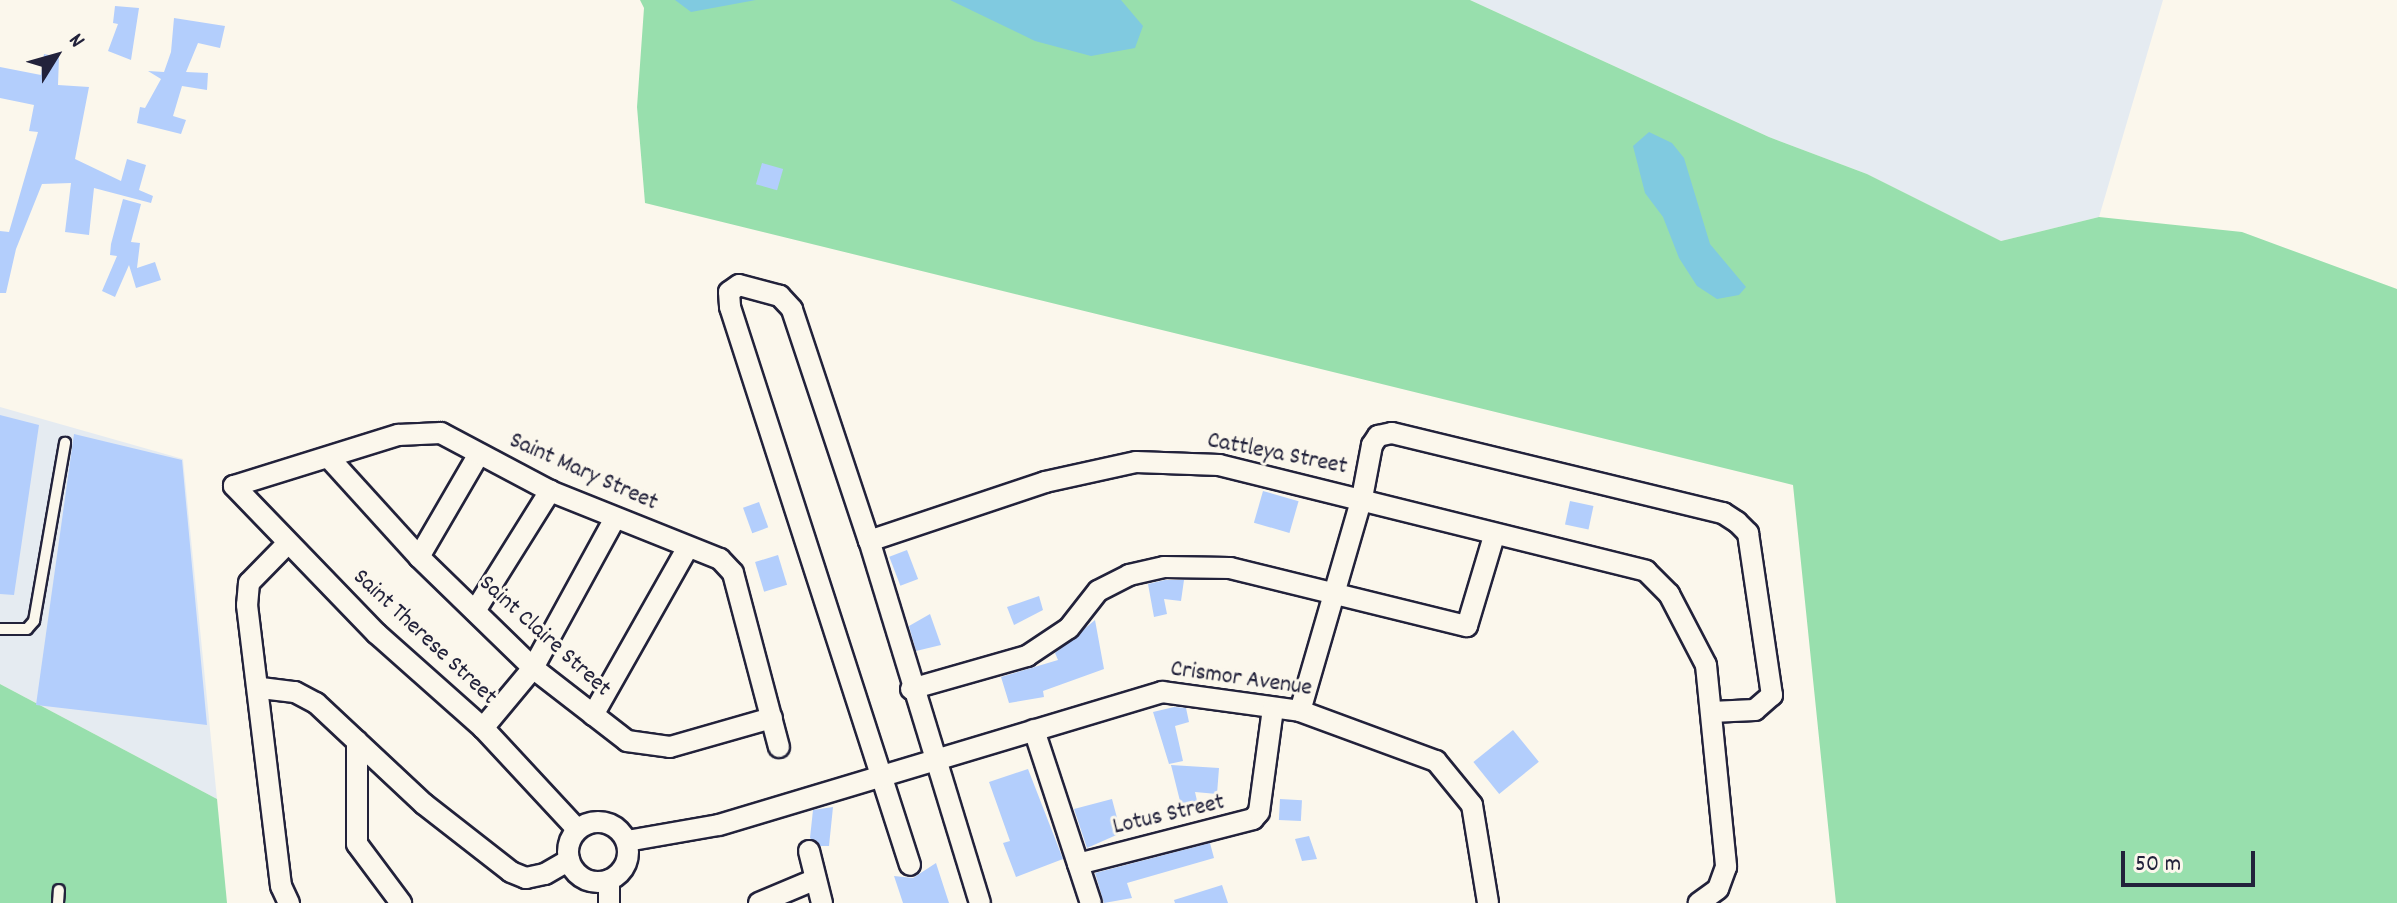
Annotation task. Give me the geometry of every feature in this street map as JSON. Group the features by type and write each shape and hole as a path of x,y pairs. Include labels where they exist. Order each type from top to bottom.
{"street":[{"path":"910,865 730,307 729,292 739,285 780,296 792,309 869,541 911,689 980,903"},
{"name":"Saint Mary Street","path":"234,486 398,435 441,433 550,491 614,520 720,559 733,573 779,747"},
{"path":"1300,711 1331,593 1362,498 1372,445 1378,436 1392,433 1723,513 1748,533 1772,695 1755,710 1711,712"},
{"path":"419,557 479,454"},
{"name":"Saint Claire Street","path":"329,458 419,557 533,668 627,741 670,747 772,718"},
{"name":"Cattleya Street","path":"869,541 1045,482 1136,462 1219,465 1362,498 1494,536 1646,571 1669,594 1706,665 1726,867 1718,889 1699,903"},
{"name":"Saint Therese Street","path":"234,486 377,634 483,728 577,829"},
{"path":"475,611 550,491"},
{"path":"483,728 533,668 614,520"},
{"path":"911,689 1027,656 1069,628 1098,591 1129,575 1164,567 1230,568 1467,626 1494,536"},
{"path":"288,543 249,583 247,605 261,688 281,886 289,903"},
{"path":"593,715 688,547"},
{"path":"261,688 295,692 316,703 424,804 511,872 526,878 545,874 569,860"},
{"name":"Crismor Avenue","path":"627,841 719,825 1162,692 1300,711 1436,761 1458,782 1472,805 1488,903"},
{"name":"Lotus Street","path":"1078,864 1253,819 1259,812 1273,708"},
{"path":"1034,730 1091,903"},
{"path":"357,741 357,844 401,903"},
{"path":"605,822 627,841 624,869 609,880 589,881 569,860 569,843 577,829 605,822"},
{"path":"809,851 822,903"},
{"path":"609,880 609,903"},
{"path":"759,903 814,880"}],"lane":[{"path":"0,629 27,629 34,621 65,443"},
{"path":"58,903 59,890"}],"shaded area":[{"path":"1470,0 2163,0 2099,217 2001,241 1867,174 1769,137"},
{"path":"0,407 183,459 217,799 0,684"}],"green space":[{"path":"640,0 1470,0 1769,137 1867,174 2001,241 2099,217 2242,232 2397,289 2397,903 1836,903 1793,485 645,203 637,107 644,8"},
{"path":"0,684 217,799 227,903 0,903"}],"water":[{"path":"675,0 756,0 691,12"},
{"path":"950,0 1121,0 1143,26 1135,48 1091,56 1035,41"},
{"path":"1649,132 1672,143 1684,158 1710,244 1746,287 1739,295 1717,299 1697,286 1679,258 1663,217 1645,193 1633,146"}],"building":[{"path":"115,6 139,8 131,60 108,51 118,24 113,23"},
{"path":"174,18 225,26 220,48 198,43 186,72 208,73 207,90 182,86 173,116 186,120 181,134 137,123 140,107 145,108 161,79 148,71 164,72 171,52"},
{"path":"44,54 59,57 58,85 89,87 75,159 121,181 127,159 146,165 139,190 153,196 151,203 94,188 89,235 65,232 71,183 42,184 16,249 6,293 0,293 0,231 9,232 38,132 29,131 34,105 0,98 0,67 41,75"},
{"path":"762,163 783,169 777,190 756,184"},
{"path":"123,199 141,204 131,242 140,243 137,268 155,262 161,280 136,288 129,265 115,297 102,291 117,256 110,255 111,244"},
{"path":"0,415 39,425 14,595 0,594"},
{"path":"74,434 182,460 207,725 36,705"},
{"path":"1263,491 1299,501 1289,533 1254,523"},
{"path":"1570,501 1593,506 1588,529 1565,524"},
{"path":"759,502 768,527 752,533 743,508"},
{"path":"907,550 918,579 900,586 889,557"},
{"path":"778,555 787,585 764,592 755,562"},
{"path":"1184,580 1181,601 1164,599 1167,614 1154,617 1148,584"},
{"path":"1039,596 1043,610 1014,625 1007,607"},
{"path":"930,614 941,645 916,651 909,626"},
{"path":"1095,620 1104,669 1043,691 1044,697 1009,703 1001,677 1058,660 1055,653"},
{"path":"1174,707 1186,708 1189,722 1175,726 1183,761 1169,764 1153,712"},
{"path":"1513,730 1539,762 1499,794 1473,762"},
{"path":"1171,765 1219,768 1217,794 1195,792 1198,805 1182,809"},
{"path":"1028,769 1063,859 1016,877 1003,843 1010,841 989,782"},
{"path":"1112,799 1121,833 1087,848 1074,809"},
{"path":"1280,799 1302,800 1301,821 1279,820"},
{"path":"833,807 829,846 820,846 810,838 813,810"},
{"path":"1309,836 1317,859 1302,861 1295,839"},
{"path":"1210,843 1214,858 1127,883 1132,898 1104,903 1095,873"},
{"path":"936,863 949,903 903,903 894,876 913,878"},
{"path":"1222,885 1228,903 1175,903 1174,900"}]}
